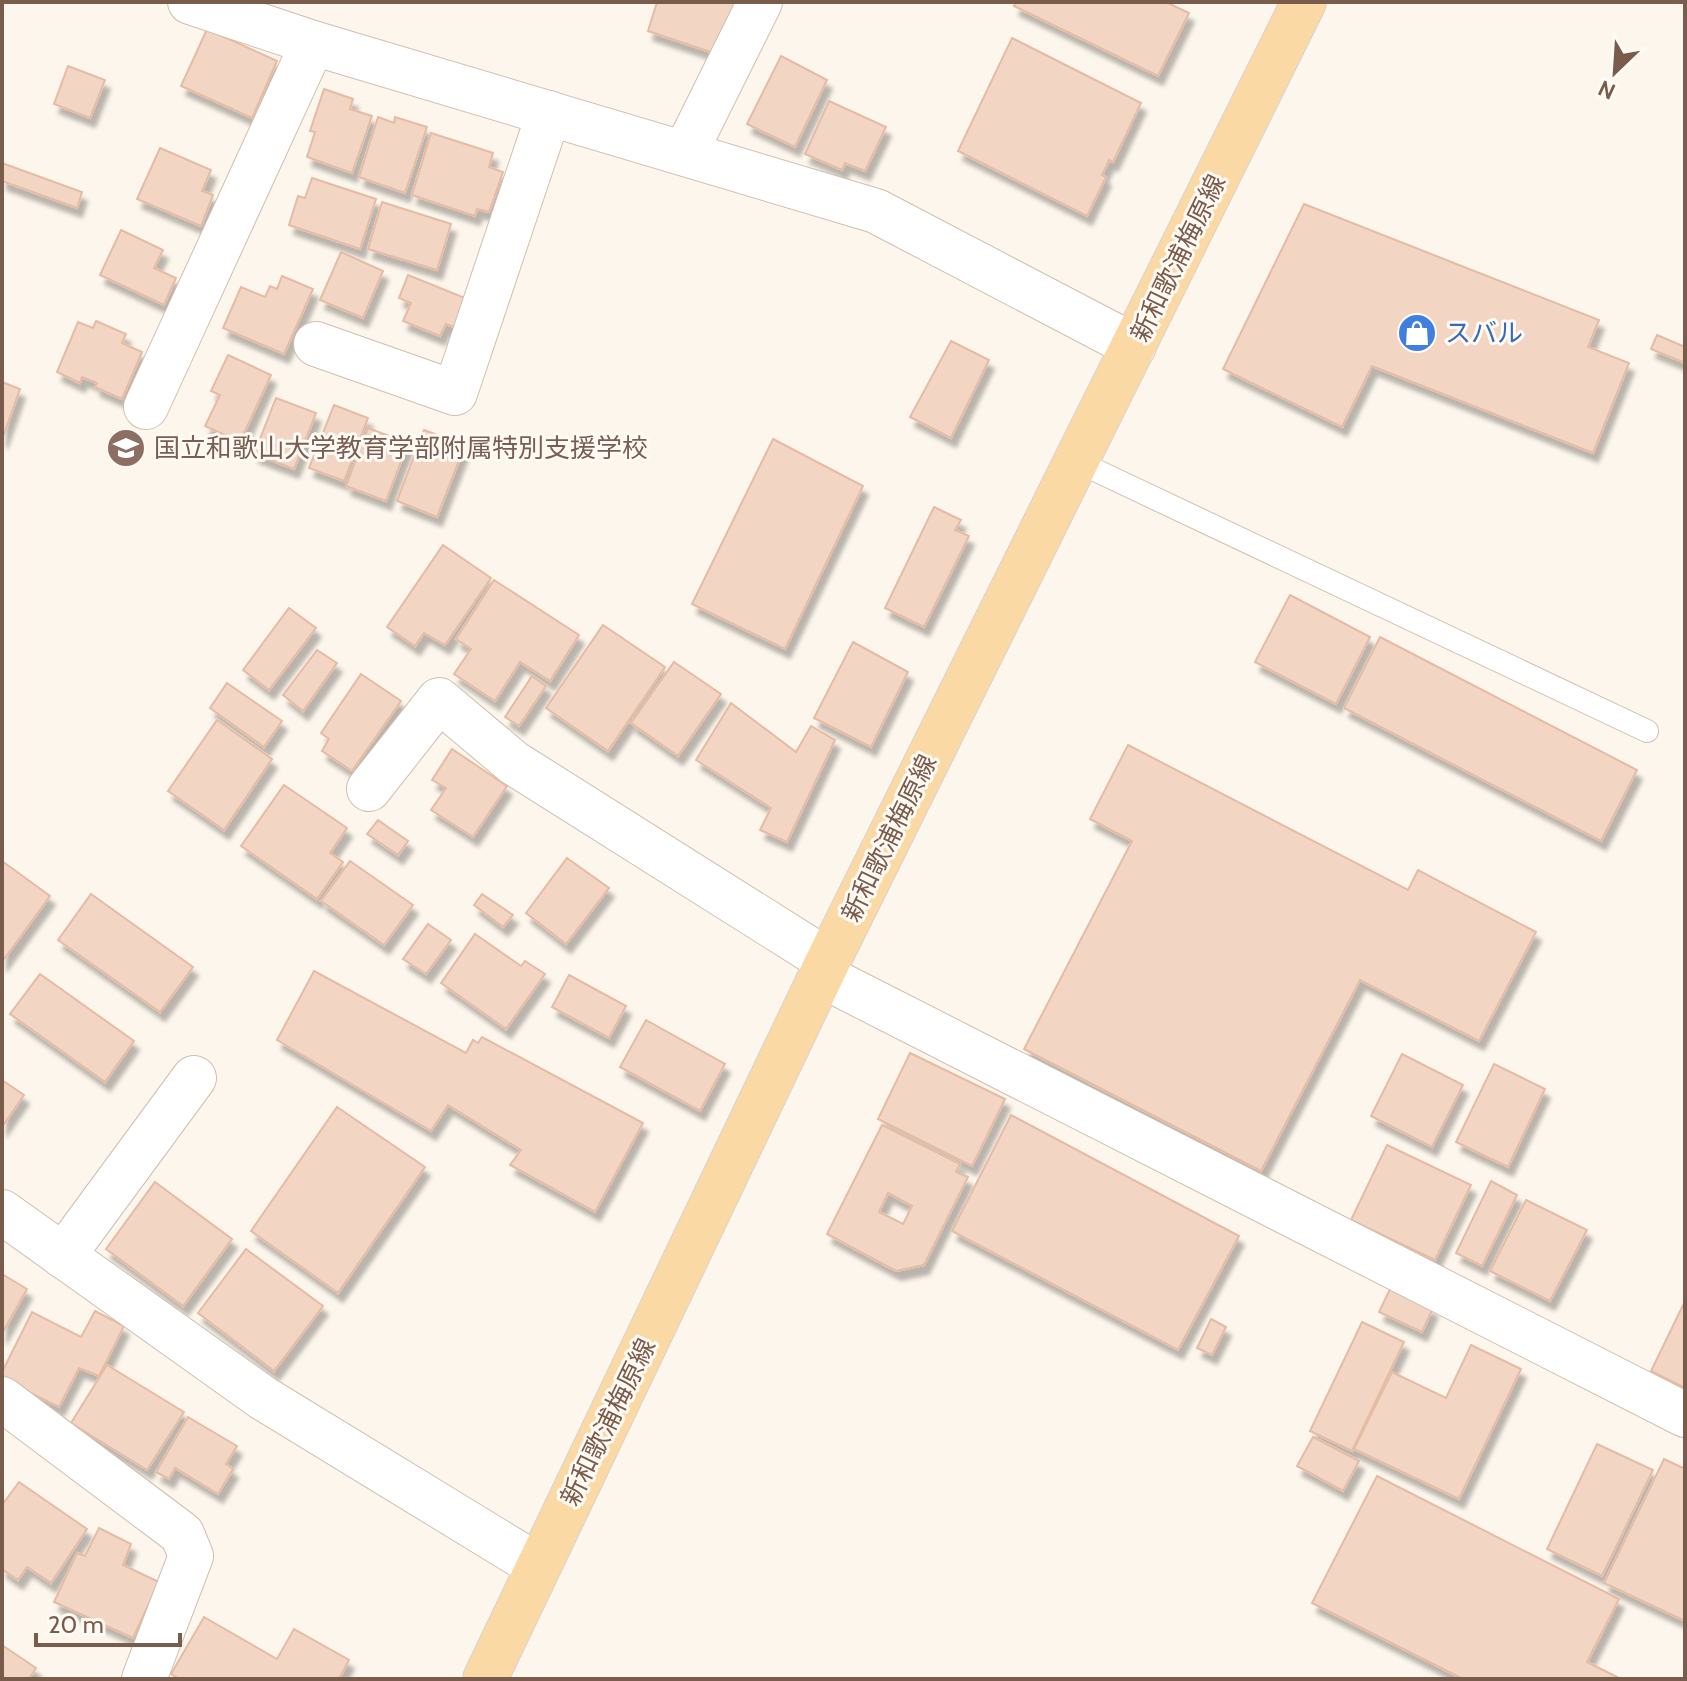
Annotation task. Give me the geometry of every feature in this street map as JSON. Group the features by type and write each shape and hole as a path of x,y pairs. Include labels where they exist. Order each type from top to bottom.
{"main road":[{"name":"新和歌浦梅原線","path":"485,1679 825,968 1304,2"}],"street":[{"path":"190,2 313,43 876,211 1134,346"},
{"path":"685,153 760,2"},
{"path":"146,407 313,43"},
{"path":"316,344 455,393 549,113"},
{"path":"369,789 439,700 514,763 825,968 1685,1415"},
{"path":"63,1256 194,1078"},
{"path":"2,1212 263,1398 538,1566"},
{"path":"2,1399 182,1534 191,1556 144,1679"}],"lane":[{"path":"1076,461 1647,731"}],"building":[{"path":"657,2 749,2 731,59 648,31"},
{"path":"1016,2 1166,2 1189,13 1158,76 1014,6"},
{"path":"207,29 277,61 252,118 181,86"},
{"path":"1012,38 1141,103 1113,162 1109,160 1102,175 1106,177 1087,216 958,151"},
{"path":"781,56 827,80 795,147 747,124"},
{"path":"68,66 105,80 90,118 54,104"},
{"path":"324,89 353,99 350,109 372,116 352,173 307,157 315,132 310,131"},
{"path":"829,101 886,127 865,171 845,163 842,170 805,154"},
{"path":"378,117 394,123 395,117 427,127 405,193 359,177"},
{"path":"431,133 493,153 489,167 503,172 489,212 477,209 475,216 412,195"},
{"path":"160,148 211,170 202,191 213,195 201,226 137,199"},
{"path":"2,163 82,192 77,208 2,181"},
{"path":"312,178 376,199 360,249 289,225 298,196 305,198"},
{"path":"382,202 451,224 437,270 368,249"},
{"name":"スバル","path":"1304,204 1599,320 1588,347 1629,363 1593,453 1372,366 1342,427 1223,369"},
{"path":"121,230 163,250 154,268 176,278 164,305 100,275"},
{"path":"341,252 383,271 363,318 320,300"},
{"path":"408,275 465,298 454,327 446,324 440,336 403,321 411,303 399,298"},
{"path":"282,276 313,289 284,354 223,328 241,287 265,297 270,286 277,289"},
{"path":"96,321 126,334 122,343 142,352 122,399 95,387 97,383 82,377 80,383 57,372 78,322 93,328"},
{"path":"1657,335 1685,347 1685,363 1651,349"},
{"path":"951,341 989,360 951,438 910,417"},
{"path":"228,355 271,375 240,442 205,426 220,395 211,391"},
{"path":"2,382 20,389 2,440"},
{"path":"276,398 316,413 294,469 254,454"},
{"path":"334,405 368,418 344,481 309,468"},
{"path":"368,428 408,443 386,501 346,486"},
{"path":"424,430 465,445 437,517 397,501"},
{"path":"773,439 863,486 785,649 692,604"},
{"path":"934,507 961,520 955,530 969,536 924,627 885,608"},
{"path":"443,545 491,578 445,645 424,633 415,646 387,627"},
{"path":"494,580 579,635 550,681 520,662 495,701 454,674 471,649 456,639"},
{"path":"1290,595 1370,637 1336,704 1255,662"},
{"path":"289,608 316,628 269,690 243,670"},
{"path":"603,625 665,667 608,751 546,708"},
{"path":"1380,637 1637,770 1601,841 1344,708"},
{"path":"853,642 908,672 871,747 814,718"},
{"path":"317,650 337,663 303,711 283,695"},
{"path":"674,662 721,694 678,756 631,723"},
{"path":"361,674 401,701 352,771 322,751 329,739 321,733"},
{"path":"532,676 546,686 519,726 505,717"},
{"path":"227,683 282,721 264,747 210,708"},
{"path":"731,703 796,752 811,726 835,740 787,842 760,830 771,808 696,760"},
{"path":"217,720 272,759 224,830 168,791"},
{"path":"1128,745 1408,890 1418,870 1536,932 1479,1041 1360,980 1261,1171 1024,1049 1132,841 1090,819"},
{"path":"452,749 507,786 473,837 431,810 446,788 432,780"},
{"path":"284,785 347,828 330,853 343,862 317,899 241,846"},
{"path":"378,820 408,841 398,855 367,834"},
{"path":"567,858 609,888 566,944 526,913"},
{"path":"2,861 50,896 2,962"},
{"path":"350,861 413,905 384,945 321,901"},
{"path":"91,894 193,967 160,1012 58,940"},
{"path":"482,894 513,915 503,927 474,905"},
{"path":"428,924 451,940 426,974 403,959"},
{"path":"475,934 521,966 525,961 545,974 506,1029 441,983"},
{"path":"314,971 466,1053 473,1040 478,1043 482,1037 643,1123 595,1212 510,1165 521,1150 448,1105 431,1131 277,1040"},
{"path":"40,974 134,1041 105,1082 10,1014"},
{"path":"569,975 626,1006 609,1038 552,1007"},
{"path":"646,1020 725,1064 700,1111 620,1067"},
{"path":"910,1053 1005,1099 972,1166 878,1119"},
{"path":"1402,1054 1463,1085 1432,1147 1371,1116"},
{"path":"1494,1064 1545,1089 1508,1167 1456,1142"},
{"path":"2,1080 24,1095 2,1127"},
{"path":"337,1107 425,1167 338,1293 251,1231"},
{"path":"1011,1115 1239,1236 1178,1350 952,1231"},
{"path":"882,1125 960,1164 956,1172 968,1177 924,1265 896,1271 827,1234","holes":["888,1193 912,1206 903,1224 879,1212"]},
{"path":"1387,1145 1471,1185 1435,1260 1351,1220"},
{"path":"1491,1181 1517,1195 1482,1266 1456,1253"},
{"path":"155,1182 232,1239 183,1306 106,1249"},
{"path":"1526,1200 1587,1230 1550,1301 1490,1271"},
{"path":"246,1249 323,1306 274,1371 198,1313"},
{"path":"2,1274 27,1289 2,1334"},
{"path":"1390,1289 1433,1308 1422,1332 1379,1312"},
{"path":"1685,1301 1685,1388 1651,1371"},
{"path":"95,1311 124,1326 99,1376 79,1368 59,1407 2,1379 2,1372 32,1312 81,1337"},
{"path":"1211,1319 1226,1327 1212,1355 1197,1348"},
{"path":"1362,1322 1404,1342 1352,1451 1310,1431"},
{"path":"1471,1345 1521,1369 1459,1499 1354,1449 1392,1372 1446,1398"},
{"path":"107,1365 184,1412 147,1470 71,1423"},
{"path":"188,1417 237,1446 226,1464 233,1469 218,1494 175,1468 169,1479 156,1472"},
{"path":"1313,1437 1359,1461 1343,1491 1297,1466"},
{"path":"1597,1444 1653,1470 1602,1576 1547,1549"},
{"path":"1664,1459 1685,1469 1685,1621 1604,1583"},
{"path":"1377,1476 1619,1599 1587,1662 1621,1679 1463,1679 1312,1603"},
{"path":"19,1482 87,1529 51,1583 27,1567 18,1580 2,1569 2,1505"},
{"path":"99,1528 131,1544 123,1565 159,1582 133,1638 54,1602 77,1553 85,1556"},
{"path":"204,1617 277,1659 294,1629 349,1660 339,1679 180,1679 171,1674"},
{"path":"2,1645 36,1668 29,1679 2,1679"}],"place":[{"name":"スバル","path":"1417,333"},
{"name":"国立和歌山大学教育学部附属特別支援学校","path":"126,448"}]}
